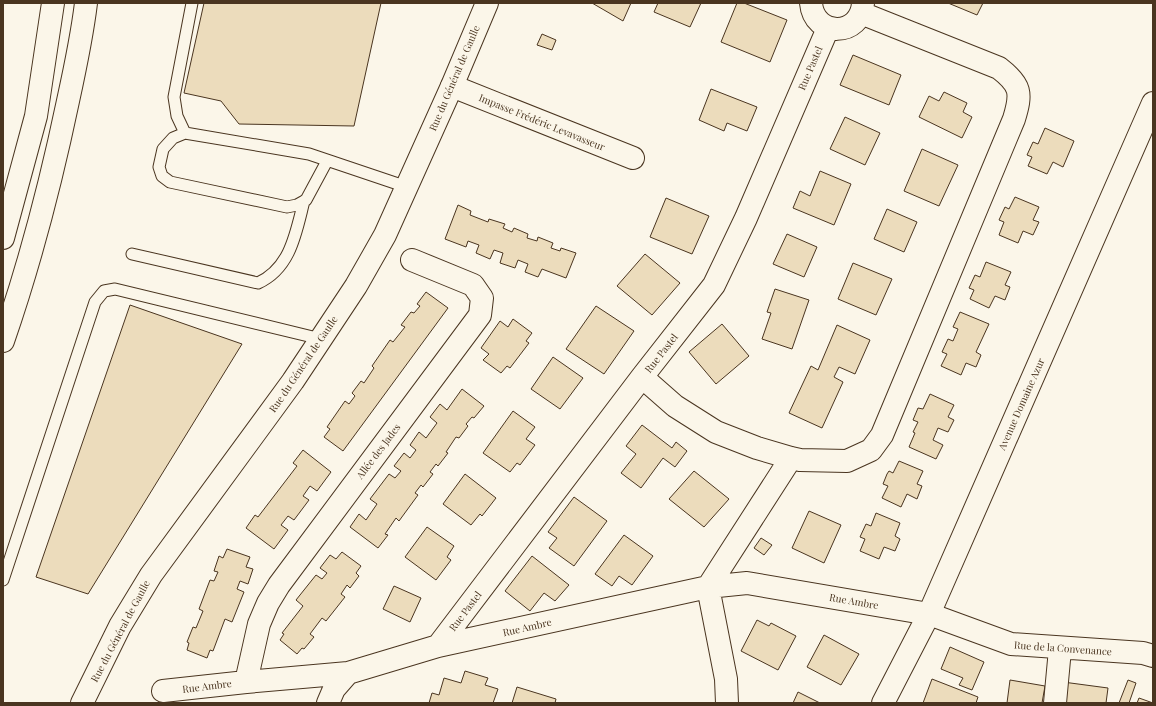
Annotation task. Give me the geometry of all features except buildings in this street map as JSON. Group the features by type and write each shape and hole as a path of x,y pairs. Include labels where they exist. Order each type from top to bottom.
{"main road":[{"path":"3,238 36,116 53,3"},
{"path":"3,341 18,298 58,151 83,28 86,3"},
{"name":"Rue du Général de Gaulle","path":"82,703 120,626 151,575 293,381 356,286 381,241 406,188 452,86 487,3"},
{"path":"642,377 675,406 716,432 757,448 791,458 800,460 846,461 871,450 882,435 1011,126 1019,103 1018,86 999,68 862,8 857,20 851,25 844,28 828,28 820,24 815,17 811,10 811,3"},
{"name":"Rue Pastel","path":"438,646 642,377 714,285 746,218 828,28"},
{"name":"Impasse Frédéric Levavasseur","path":"452,86 633,158"},
{"name":"Avenue Domaine Azur","path":"883,703 929,614 1153,103"},
{"name":"Allée des Jades","path":"246,682 259,624 279,585 480,315 482,298 473,285 412,260"},
{"path":"726,703 726,679 708,587 791,458"},
{"name":"Rue Ambre","path":"163,691 348,673 438,646 708,587 747,583 929,614"},
{"name":"Rue de la Convenance","path":"929,614 1011,644 1060,649 1143,653 1153,656"},
{"path":"1056,703 1060,649"},
{"path":"328,703 334,689 348,673"}],"lane":[{"path":"185,133 177,116 174,97 192,3"},
{"path":"327,161 306,200 297,205 287,206 170,182 162,176 159,167 163,149 173,138 185,133 309,154 406,188"},
{"path":"132,254 258,283 269,278 281,265 293,243 304,201"},
{"path":"3,580 94,302 104,292 115,289 321,339"}]}
